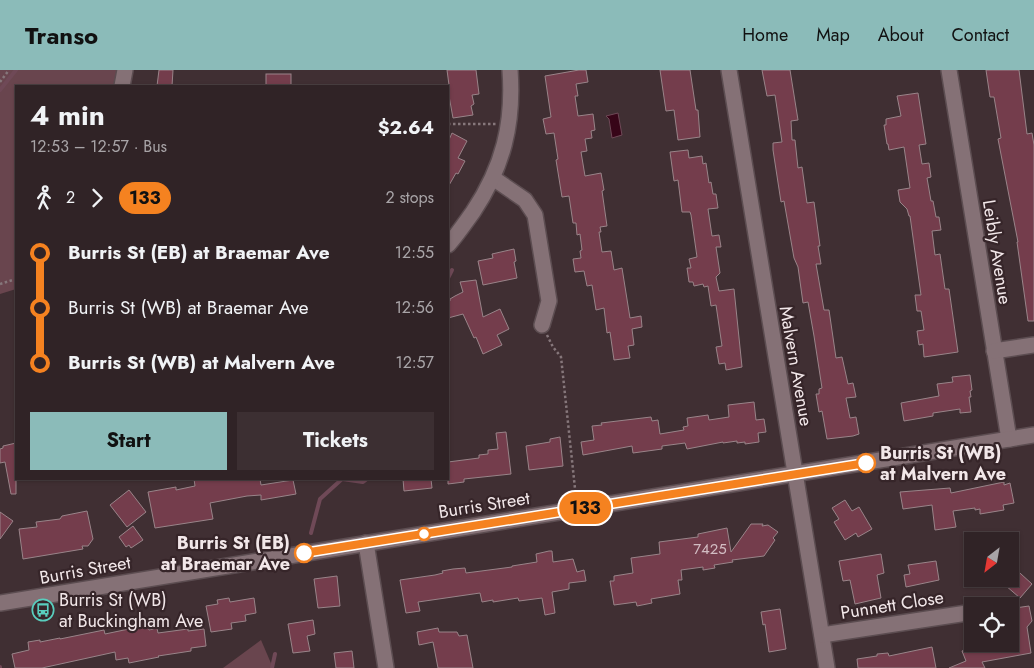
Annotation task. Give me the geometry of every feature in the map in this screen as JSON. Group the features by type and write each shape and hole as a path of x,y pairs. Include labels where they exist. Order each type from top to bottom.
{"street":[{"path":"122,85 125,70"},
{"path":"449,244 466,222 493,178 504,147 510,117 510,70"},
{"name":"Malvern Avenue","path":"729,70 827,668"},
{"name":"Leibly Avenue","path":"949,70 1009,439"},
{"path":"493,178 525,200 535,215 549,301 542,325"},
{"path":"994,351 1034,345"},
{"name":"Burris Street","path":"0,603 1034,435"},
{"path":"366,543 386,668"},
{"name":"Punnett Close","path":"822,635 964,613"}],"path":[{"path":"0,82 9,70"},
{"path":"449,124 500,124"},
{"path":"0,284 15,279"},
{"path":"542,325 561,357 576,498"}],"shaded area":[{"path":"0,70 117,70 114,85 15,85 15,289 0,294"},
{"path":"618,113 622,135 612,138 609,119 606,116"},
{"path":"261,640 273,668 223,668"}],"building":[{"path":"159,70 173,70 172,85 157,85"},
{"path":"447,70 476,70 479,94 472,95 474,104 471,106 473,115 453,118"},
{"path":"586,70 588,82 576,84 578,96 575,96 578,116 593,114 595,130 591,131 592,138 585,139 587,151 581,152 585,176 601,173 604,190 602,191 607,226 600,227 601,232 599,232 602,252 611,251 614,270 622,268 630,318 641,316 642,327 632,329 634,345 628,346 630,358 614,360 610,332 607,333 604,308 596,310 592,285 587,286 584,271 575,272 573,259 581,258 580,234 577,235 576,223 573,223 569,196 562,197 554,133 546,134 543,119 551,117 545,76"},
{"path":"660,70 690,70 696,110 698,110 700,137 678,140 674,110 666,111"},
{"path":"762,70 790,70 798,120 791,121 792,140 795,140 798,168 802,167 807,203 814,202 821,264 816,264 824,310 829,310 836,358 842,357 848,384 853,383 856,397 846,398 850,418 856,417 859,434 853,436 827,439 822,411 819,412 816,394 819,394 819,389 822,388 814,336 808,302 803,303 798,267 794,258 784,201 781,202 773,150 773,143 782,142 775,95 767,96"},
{"path":"986,70 1019,70 1027,134 1032,133 1034,145 1034,321 1028,321 1018,242 998,139 1001,138 994,97 990,97"},
{"path":"266,74 291,74 291,85 266,85"},
{"path":"918,93 926,144 919,145 922,164 929,163 931,177 927,178 931,201 933,201 936,217 939,217 941,230 932,231 935,255 940,254 945,289 949,289 958,352 924,357 923,344 919,345 917,331 924,330 921,311 917,311 915,295 921,295 910,216 907,209 900,202 898,190 910,188 904,147 889,150 884,125 886,125 886,119 901,116 897,96"},
{"path":"452,133 467,141 458,158 465,161 449,185 449,140"},
{"path":"688,150 689,158 702,156 703,164 706,163 713,194 716,194 718,208 708,209 712,236 719,235 721,247 716,247 720,273 716,277 719,291 734,289 742,367 726,370 725,363 719,364 716,347 722,346 716,305 711,306 708,286 704,287 703,284 694,286 693,282 689,282 687,268 691,268 689,259 697,257 691,215 690,212 682,212 678,180 674,181 670,152"},
{"path":"514,249 517,278 483,285 478,261 493,258 492,254"},
{"path":"476,280 483,317 500,309 509,329 497,335 502,345 483,354 463,314 449,318 450,299 463,292 460,282"},
{"path":"970,375 972,390 970,391 971,397 969,397 971,412 960,413 960,409 933,413 933,416 904,421 901,403 939,396 937,384 953,382 952,377"},
{"path":"754,402 756,420 764,419 766,432 758,433 759,442 745,444 745,442 737,443 737,441 723,442 687,449 685,443 662,446 662,449 633,453 632,446 583,455 581,442 594,440 592,426 602,425 601,423 651,417 652,421 658,420 660,434 684,430 683,427 688,426 687,418 708,415 709,420 729,417 728,405"},
{"path":"506,432 511,474 464,479 464,482 448,484 449,462 479,458 479,455 488,454 488,450 498,449 496,433"},
{"path":"560,437 563,466 529,470 526,446 550,442 550,439"},
{"path":"15,443 16,494 11,494 5,462 0,463 0,449 3,446"},
{"path":"194,480 260,480 261,485 293,480 296,494 261,500 261,495 247,496 210,503 213,519 155,528 148,492 176,487 176,490 195,486"},
{"path":"403,480 431,480 432,488 404,491"},
{"path":"1004,482 1004,485 1010,483 1014,503 1003,505 1004,510 980,514 980,509 975,510 975,508 953,511 956,527 935,530 932,505 903,509 900,492 950,488 951,493"},
{"path":"129,490 146,512 127,527 110,505"},
{"path":"845,500 852,511 859,507 872,529 858,537 856,533 845,540 834,522 839,519 832,508"},
{"path":"87,511 93,539 88,546 82,546 83,549 23,559 19,529 37,527 36,522 60,519 62,516"},
{"path":"0,512 13,521 0,539"},
{"path":"751,524 768,525 778,532 764,556 732,560 733,562 714,565 715,568 703,570 703,567 681,570 682,580 678,580 680,594 651,599 652,603 637,606 636,602 614,605 610,581 614,581 614,576 633,573 631,558 660,554 659,542 698,537 698,534 727,528 731,552"},
{"path":"133,526 143,540 131,548 129,545 126,547 119,537"},
{"path":"552,551 553,562 573,559 577,572 584,570 586,581 569,583 569,589 552,592 555,613 545,615 542,598 519,601 518,598 482,602 480,593 418,602 420,611 406,613 400,580 435,575 443,573 442,571 453,569 465,568 466,573 512,567 537,562 536,554"},
{"path":"881,554 884,573 877,575 881,598 855,604 850,580 843,581 839,561"},
{"path":"936,561 939,580 906,587 904,575 910,574 908,565"},
{"path":"1019,572 1032,584 1020,598 1008,588 1019,588"},
{"path":"337,576 340,606 318,608 314,579"},
{"path":"229,598 230,602 254,598 256,613 245,615 246,621 231,623 232,629 211,632 206,606 218,604 217,600"},
{"path":"1029,606 1032,621 1027,627 1031,653 982,662 985,668 949,668 966,661 962,651 964,650 964,652 1019,652 1019,607"},
{"path":"780,609 786,649 769,652 765,624 763,625 761,612"},
{"path":"313,620 315,634 307,636 310,651 293,653 288,624"},
{"path":"148,625 149,630 157,628 158,633 204,629 206,646 191,648 191,651 129,663 128,658 116,660 115,652 42,668 15,668 12,654 29,650 28,642 60,639 104,630 105,634"},
{"path":"438,628 439,632 457,632 459,636 467,635 473,668 438,668 433,642 419,645 417,632"},
{"path":"932,647 936,668 858,668 857,659 877,656 877,654 888,653 889,656"},
{"path":"352,651 354,668 336,668 334,653"}],"waterway":[{"path":"0,90 16,70"},
{"path":"449,276 452,270"},
{"path":"311,533 320,499 341,480"},
{"path":"349,480 363,482 366,480"},
{"path":"272,668 275,654"}],"bus line":[{"name":"133","path":"304,553 866,463"}],"place":[{"name":"Burris St (WB) at Malvern Ave","path":"866,463"},
{"name":"Burris St (EB) at Braemar Ave","path":"304,553"},
{"name":"Burris St (WB) at Buckingham Ave","path":"43,610"}]}
